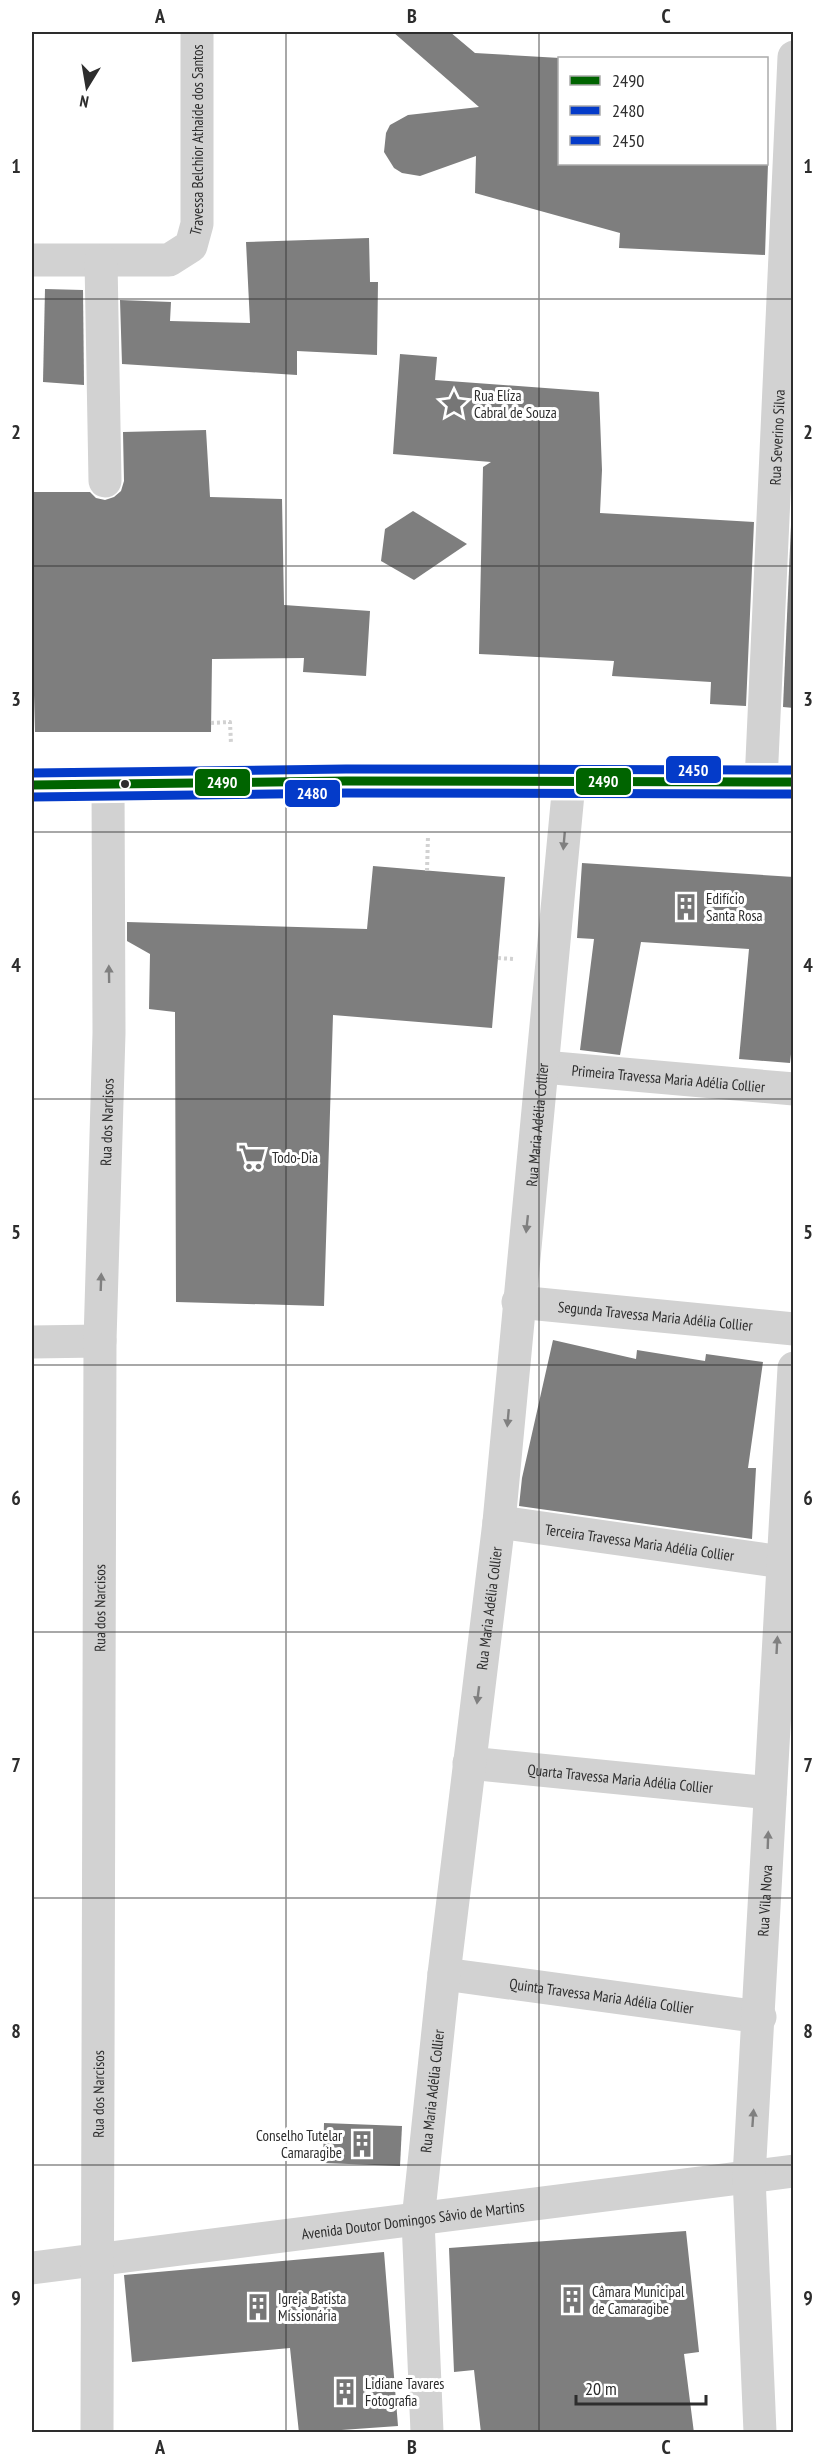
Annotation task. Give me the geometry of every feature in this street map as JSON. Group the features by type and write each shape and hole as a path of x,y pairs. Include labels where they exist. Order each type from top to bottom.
{"main road":[{"path":"32,785 346,781 794,782"}],"street":[{"name":"Travessa Belchior Athaíde dos Santos","path":"101,261 169,260 191,246 197,224 197,32"},
{"name":"Rua Severino Silva","path":"761,782 794,57"},
{"path":"32,260 101,261 105,481"},
{"name":"Rua Maria Adélia Collier","path":"427,2433 418,2220 444,1974 499,1522 518,1302 543,1067 569,783"},
{"name":"Rua dos Narcisos","path":"97,2433 100,1341 109,1033 108,784"},
{"name":"Primeira Travessa Maria Adélia Collier","path":"543,1067 794,1089"},
{"name":"Segunda Travessa Maria Adélia Collier","path":"518,1302 794,1329"},
{"path":"32,1342 100,1341"},
{"name":"Rua Vila Nova","path":"760,2433 749,2176 760,2017 782,1562 794,1368"},
{"name":"Terceira Travessa Maria Adélia Collier","path":"499,1522 782,1562"},
{"name":"Quarta Travessa Maria Adélia Collier","path":"469,1763 770,1793"},
{"name":"Quinta Travessa Maria Adélia Collier","path":"444,1974 760,2017"},
{"name":"Avenida Doutor Domingos Sávio de Martins","path":"32,2268 96,2262 794,2171"}],"path":[{"path":"428,836 428,871"}],"building":[{"path":"393,32 450,32 475,53 558,58 558,165 768,165 765,255 619,248 620,233 475,193 476,156 420,176 402,173 394,168 384,152 386,133 390,125 408,115 479,107"},
{"path":"369,238 370,282 378,282 377,355 297,351 297,375 122,364 120,300 171,302 170,321 250,323 246,242"},
{"path":"45,289 83,290 84,385 43,382"},
{"path":"400,354 437,357 435,380 599,392 602,470 600,513 754,522 746,706 710,704 711,682 612,676 614,661 479,654 483,467 491,462 393,454"},
{"path":"206,430 210,497 282,499 284,605 370,611 366,676 303,672 304,658 212,659 211,732 35,732 34,695 32,695 32,492 90,492 96,498 105,500 114,497 121,491 124,481 123,432"},
{"path":"413,511 467,544 414,580 381,561 385,529"},
{"path":"791,525 794,525 794,708 783,707"},
{"name":"Edifício Santa Rosa","path":"582,863 794,877 794,1027 790,1063 739,1059 749,949 641,942 620,1055 580,1050 594,939 577,938"},
{"name":"Todo-Dia","path":"373,866 505,877 492,1028 333,1015 324,1306 176,1302 175,1012 149,1009 150,954 127,941 127,922 367,929"},
{"path":"553,1340 636,1359 637,1350 705,1361 706,1354 763,1362 748,1468 756,1468 752,1539 519,1506 522,1478"},
{"name":"Conselho Tutelar Camaragibe","path":"324,2123 402,2126 400,2166 323,2163"},
{"name":"Câmara Municipal de Camaragibe","path":"686,2231 699,2352 684,2354 694,2433 481,2433 474,2370 454,2372 449,2248"},
{"name":"Igreja Batista Missionária","path":"384,2252 398,2426 299,2433 290,2348 132,2362 124,2275"}],"transit line":[{"name":"2450","path":"32,773 346,769 794,770"},
{"name":"2490","path":"32,785 346,781 794,782"},
{"name":"2480","path":"32,797 346,793 794,794"}],"place":[{"name":"Rua Eliza Cabral de Souza","path":"454,404"},
{"name":"Edifício Santa Rosa","path":"686,907"},
{"name":"Todo-Dia","path":"252,1157"},
{"name":"Conselho Tutelar Camaragibe","path":"362,2144"},
{"name":"Câmara Municipal de Camaragibe","path":"572,2300"},
{"name":"Igreja Batista Missionária","path":"258,2307"},
{"name":"Lidiane Tavares Fotografia","path":"345,2392"}]}
